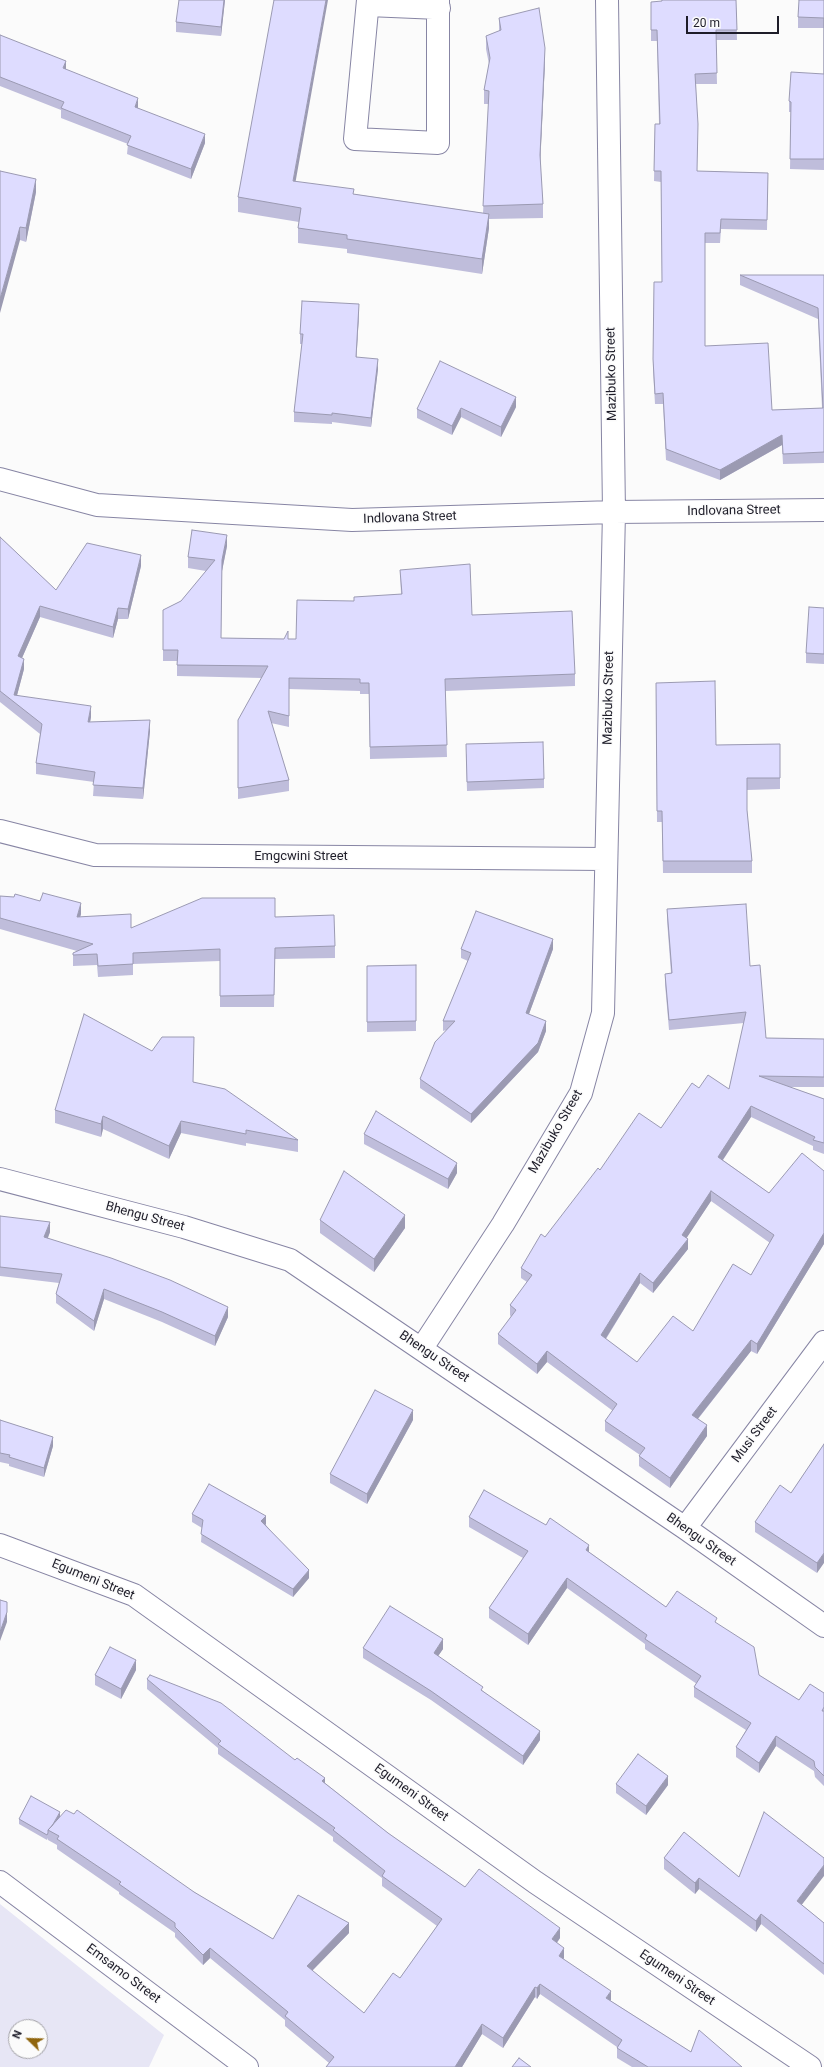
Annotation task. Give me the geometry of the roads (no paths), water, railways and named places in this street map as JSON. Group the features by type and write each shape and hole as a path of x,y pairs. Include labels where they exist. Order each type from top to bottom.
{"street":[{"name":"Mazibuko Street","path":"422,1348 502,1224 581,1093 603,1013 605,859 614,512 607,0"},
{"path":"368,2 439,4 438,142 355,139 368,2"},
{"name":"Indlovana Street","path":"0,479 97,505 352,520 614,512 824,510"},
{"name":"Emgcwini Street","path":"0,831 95,855 605,859"},
{"name":"Bhengu Street","path":"0,1179 184,1227 290,1260 422,1348 685,1528 824,1626"},
{"name":"Musi Street","path":"685,1528 824,1342"},
{"name":"Egumeni Street","path":"0,1545 134,1595 535,1882 810,2067"},
{"name":"Emsamo Street","path":"0,1882 247,2067"}]}
